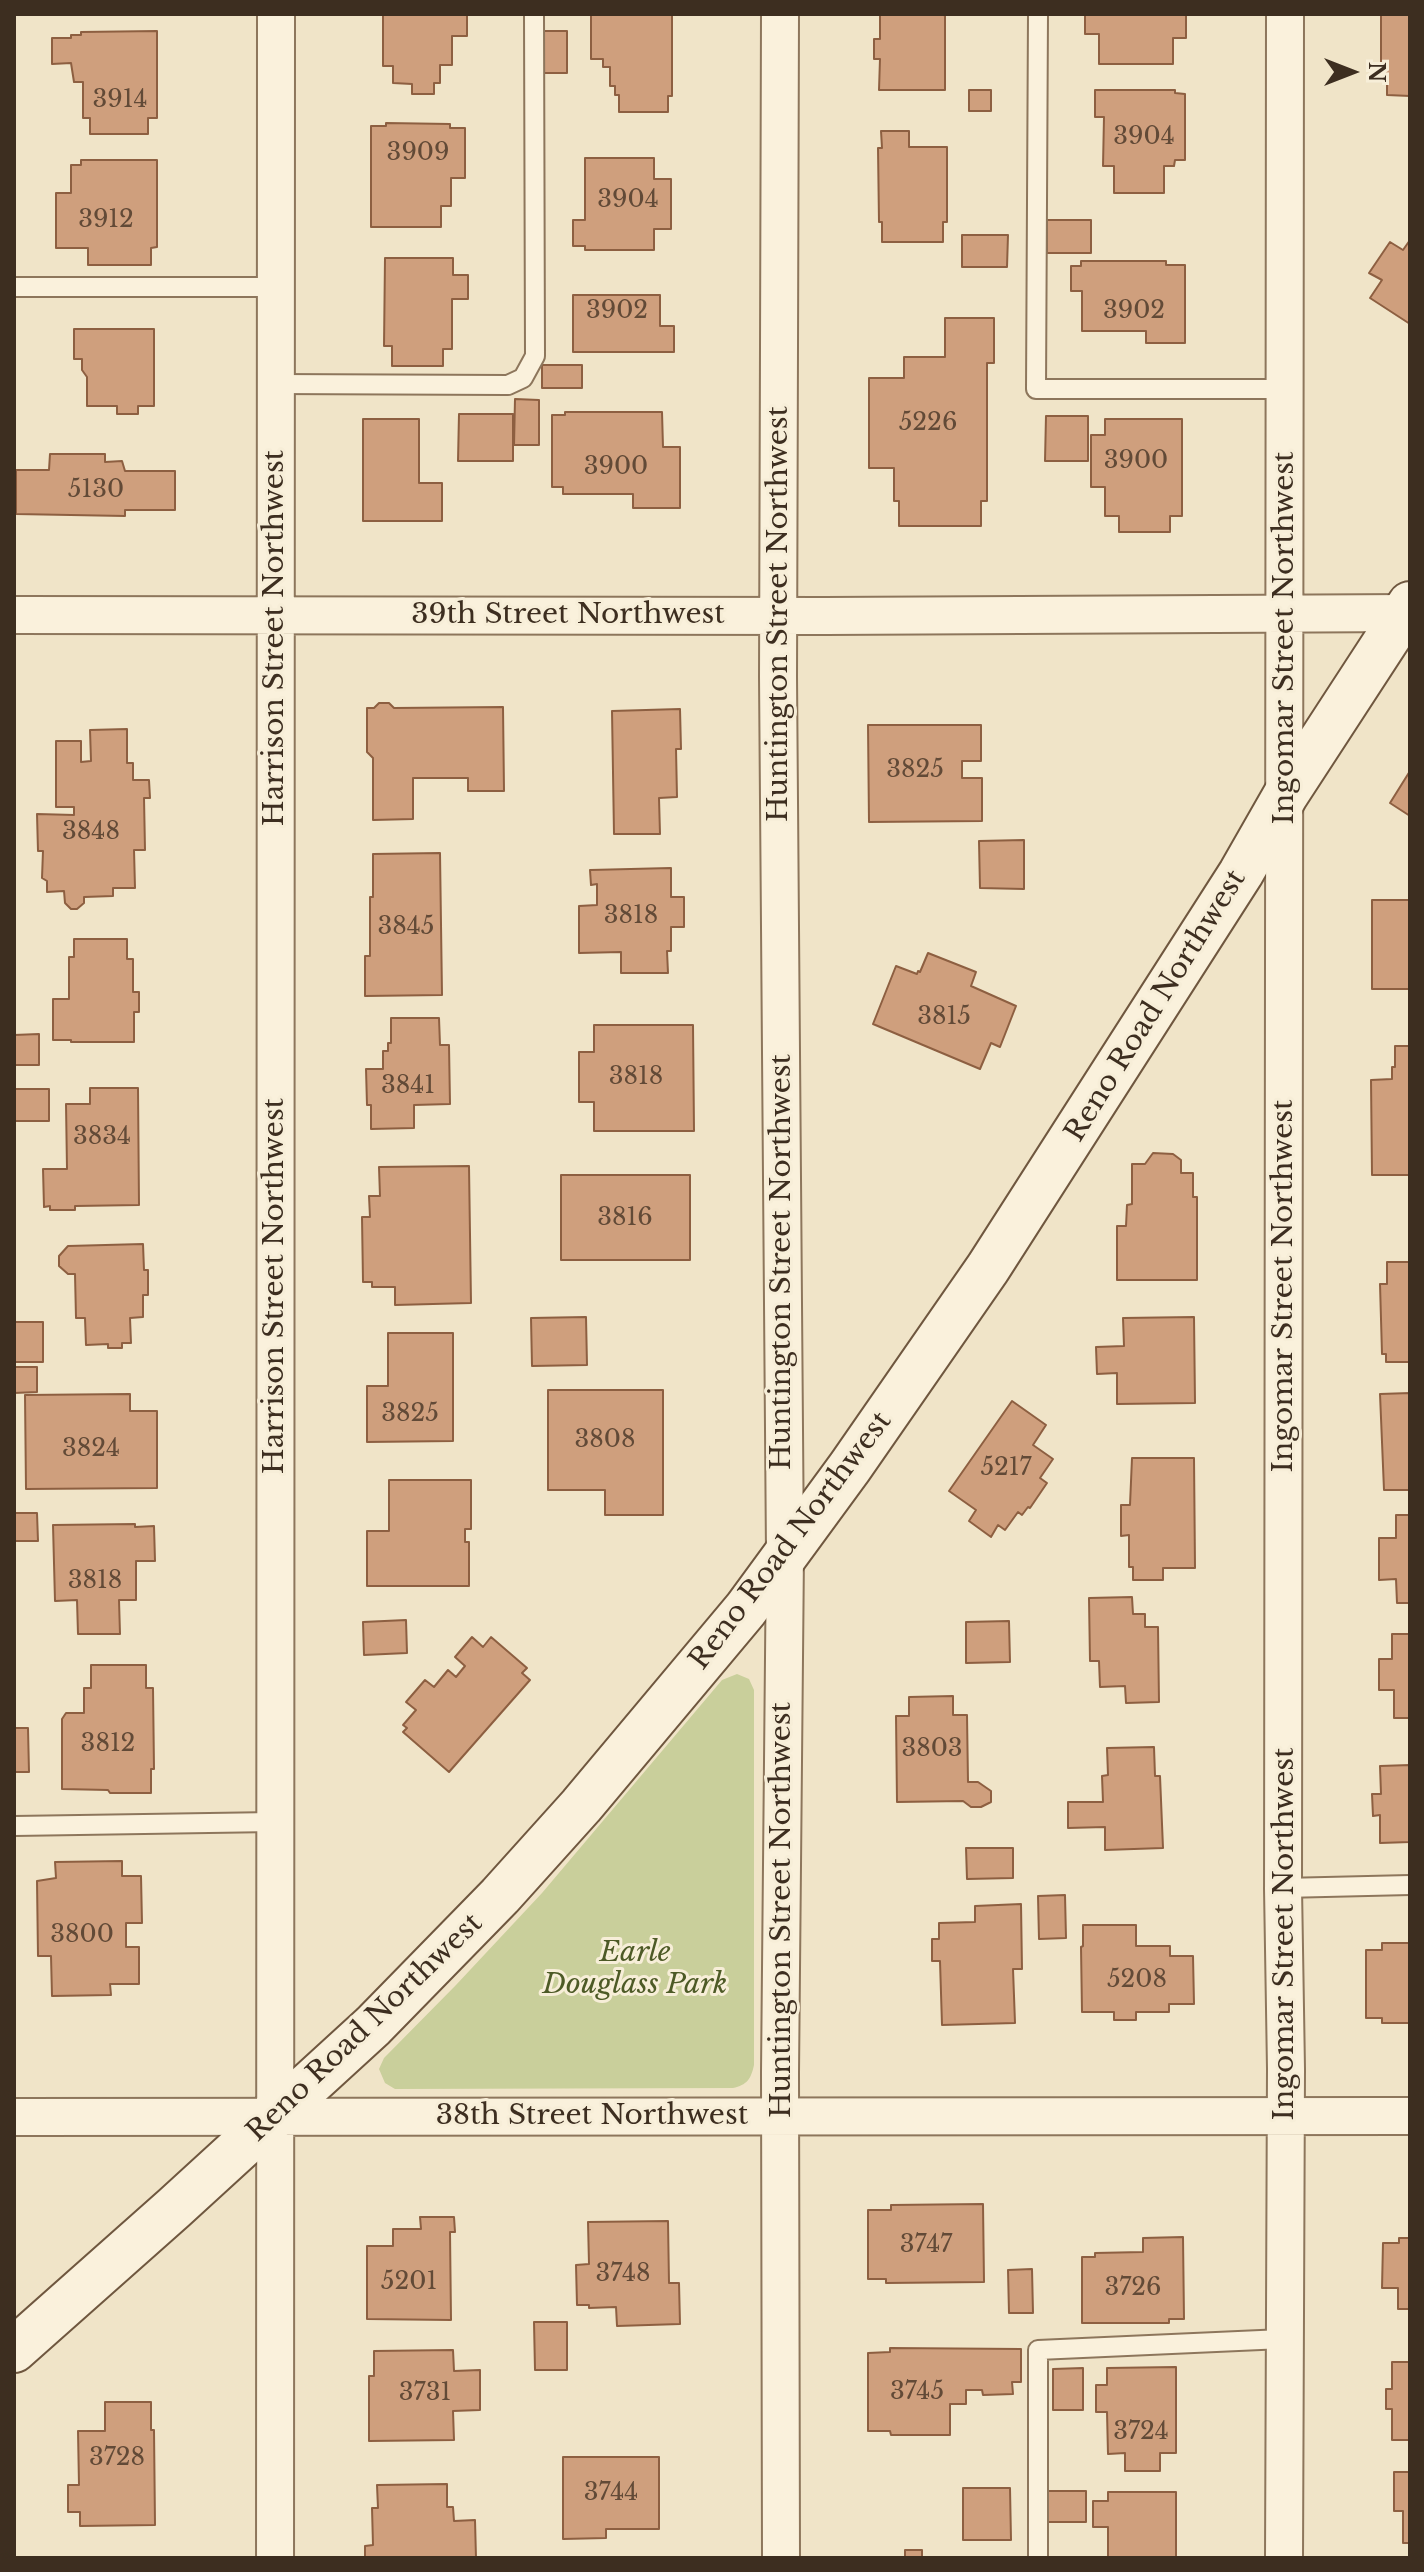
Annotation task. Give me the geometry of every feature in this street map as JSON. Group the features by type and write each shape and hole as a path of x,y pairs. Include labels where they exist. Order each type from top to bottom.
{"main road":[{"name":"Reno Road Northwest","path":"14,2350 373,2026 581,1806 746,1609 850,1467 988,1268 1241,873 1285,796 1408,610"}],"street":[{"name":"Harrison Street Northwest","path":"275,2558 276,14"},
{"name":"Huntington Street Northwest","path":"780,14 778,616 785,1554 780,2115 781,2558"},
{"name":"Ingomar Street Northwest","path":"1284,2558 1285,14"},
{"name":"39th Street Northwest","path":"14,615 778,616 1408,610"},
{"name":"38th Street Northwest","path":"14,2117 1410,2116"}],"lane":[{"path":"275,384 508,385 523,378 535,356 534,14"},
{"path":"1038,14 1036,389 1284,389"},
{"path":"14,287 275,287"},
{"path":"14,1826 274,1822"},
{"path":"1283,1888 1410,1885"},
{"path":"1038,2558 1038,2350 1283,2339"}],"green space":[{"name":"Earle Douglass Park","path":"737,1674 749,1679 754,1690 754,2065 748,2081 733,2088 395,2089 385,2083 379,2069 384,2058 542,1893 722,1680"}],"building":[{"path":"383,14 467,14 467,36 452,36 452,65 440,65 440,83 434,83 434,94 412,94 412,84 393,83 393,66 383,66"},
{"path":"591,14 672,14 672,96 668,96 668,112 619,112 619,95 615,95 615,86 610,86 610,67 603,67 603,59 591,59"},
{"path":"943,14 945,90 879,90 880,59 874,59 874,39 880,39 880,15"},
{"path":"1085,14 1186,14 1186,38 1173,38 1173,64 1099,64 1099,34 1085,34"},
{"path":"1381,14 1410,14 1410,96 1387,95 1387,77 1381,77"},
{"path":"157,31 157,118 148,118 148,134 90,134 90,118 83,118 83,82 74,82 71,63 52,64 52,38 71,38 71,35 81,35 81,32"},
{"path":"542,31 567,31 567,73 542,73"},
{"path":"969,90 991,90 991,111 969,111"},
{"path":"1095,90 1175,90 1175,93 1185,94 1185,160 1175,160 1174,166 1164,166 1164,193 1114,193 1114,166 1103,166 1104,117 1095,117"},
{"path":"386,123 450,124 450,128 465,128 465,178 451,178 451,206 441,206 441,227 371,227 371,126 386,126"},
{"path":"881,131 909,131 909,147 947,147 947,222 943,222 943,242 882,242 878,148 882,148"},
{"path":"585,158 654,158 654,179 671,179 671,229 654,229 654,250 585,250 585,246 573,246 573,220 585,220"},
{"path":"81,160 157,160 157,247 151,248 151,265 88,265 88,248 56,248 56,193 71,193 71,165 81,165"},
{"path":"1047,220 1091,220 1091,253 1047,253"},
{"path":"962,235 1008,235 1007,267 962,267"},
{"path":"1410,240 1410,324 1370,298 1382,280 1369,273 1390,242 1403,250"},
{"path":"385,258 453,258 453,275 468,275 468,299 452,299 452,349 443,349 443,366 392,366 392,346 384,346"},
{"path":"1081,261 1166,261 1166,265 1185,265 1185,343 1146,343 1146,331 1082,331 1082,291 1071,291 1071,266 1081,266"},
{"path":"573,295 660,295 660,326 674,326 674,352 573,352"},
{"path":"945,318 994,318 994,363 987,363 987,501 981,501 981,526 899,526 899,501 894,501 894,468 869,468 869,378 904,378 904,357 945,357"},
{"path":"74,329 154,329 154,406 138,406 138,414 117,414 117,406 87,406 87,377 82,370 82,359 74,359"},
{"path":"542,365 582,365 582,388 542,388"},
{"path":"515,399 539,400 539,445 514,445"},
{"path":"565,412 662,412 663,447 680,447 680,508 633,508 633,494 563,494 563,487 552,487 552,415 565,415"},
{"path":"459,414 513,414 513,461 458,461"},
{"path":"1046,416 1088,416 1088,461 1045,461"},
{"path":"363,419 419,419 419,483 442,483 442,521 363,521"},
{"path":"1105,419 1182,419 1182,516 1170,516 1170,532 1119,532 1119,516 1105,516 1105,487 1091,487 1091,435 1105,435"},
{"path":"50,454 105,454 105,462 122,461 125,471 175,471 175,510 125,510 125,516 16,514 16,470 49,470"},
{"path":"379,703 389,703 394,708 503,707 504,791 468,791 468,778 413,778 413,819 373,820 373,758 367,752 367,708 374,708"},
{"path":"680,709 681,749 676,749 677,797 659,798 660,834 614,834 612,711"},
{"path":"868,725 981,725 981,761 962,761 962,778 982,778 982,821 869,822"},
{"path":"127,729 127,763 133,763 133,780 149,780 150,798 144,798 145,850 134,850 135,888 113,888 113,896 84,897 84,903 77,909 71,909 65,903 64,891 47,892 47,881 42,878 43,851 38,851 37,814 74,815 74,807 56,807 56,741 81,741 81,762 91,761 90,730"},
{"path":"1410,771 1410,816 1390,803"},
{"path":"1024,840 1024,889 980,888 979,841"},
{"path":"440,853 442,995 365,996 365,956 370,956 373,854"},
{"path":"671,868 671,897 684,897 684,927 671,927 671,951 667,951 668,973 621,973 621,952 579,953 579,906 597,905 597,884 591,885 590,870"},
{"path":"1372,900 1410,900 1410,989 1372,989"},
{"path":"74,939 127,939 127,959 133,959 133,992 139,992 139,1012 134,1012 134,1042 53,1040 53,999 69,999 69,957 74,957"},
{"path":"928,953 976,972 971,986 1016,1006 1000,1047 991,1043 980,1069 873,1024 896,966 917,974"},
{"path":"391,1018 439,1018 440,1045 449,1045 450,1104 414,1105 414,1128 371,1129 366,1069 383,1069 383,1051 388,1051 388,1043 391,1043"},
{"path":"594,1025 693,1025 694,1131 594,1131 594,1102 579,1102 579,1052 594,1052"},
{"path":"39,1034 39,1065 14,1065 14,1035"},
{"path":"1395,1046 1410,1046 1410,1175 1372,1175 1371,1080 1392,1079"},
{"path":"90,1088 138,1088 139,1205 75,1206 75,1210 50,1210 50,1206 44,1207 43,1169 67,1169 66,1104 90,1104"},
{"path":"14,1089 49,1089 49,1121 14,1121"},
{"path":"1153,1153 1173,1154 1181,1160 1181,1173 1193,1173 1193,1197 1197,1197 1197,1280 1117,1280 1117,1226 1126,1226 1127,1205 1132,1204 1132,1164 1145,1164"},
{"path":"469,1166 471,1303 395,1305 395,1287 372,1287 372,1282 363,1282 362,1217 370,1217 369,1196 380,1196 379,1167"},
{"path":"561,1175 690,1175 690,1260 561,1260"},
{"path":"143,1244 144,1270 148,1270 148,1295 143,1295 143,1317 130,1318 131,1343 122,1343 122,1348 108,1348 108,1344 86,1345 85,1318 76,1318 75,1274 68,1274 59,1266 59,1256 68,1246"},
{"path":"1387,1262 1410,1262 1410,1362 1386,1362 1386,1354 1382,1354 1380,1284 1387,1284"},
{"path":"586,1317 587,1365 532,1366 531,1318"},
{"path":"1194,1317 1195,1403 1117,1404 1117,1373 1097,1374 1096,1347 1124,1346 1123,1318"},
{"path":"14,1322 43,1322 43,1362 14,1362"},
{"path":"388,1333 453,1333 453,1441 367,1442 367,1386 388,1386"},
{"path":"14,1367 37,1367 37,1392 14,1393"},
{"path":"548,1390 663,1390 663,1515 605,1515 605,1490 548,1490"},
{"path":"1410,1393 1410,1490 1384,1490 1380,1394"},
{"path":"130,1394 130,1411 157,1411 157,1488 26,1489 25,1395"},
{"path":"1012,1401 1046,1425 1033,1445 1053,1459 1040,1478 1047,1483 1030,1508 1022,1515 1018,1512 1005,1530 998,1525 991,1537 969,1521 976,1510 949,1491"},
{"path":"1132,1458 1194,1458 1195,1568 1163,1568 1163,1580 1133,1580 1133,1567 1129,1567 1129,1535 1121,1536 1121,1505 1130,1505"},
{"path":"389,1480 471,1480 471,1529 465,1529 465,1542 469,1542 469,1586 367,1586 367,1531 389,1531"},
{"path":"14,1513 37,1513 38,1541 14,1541"},
{"path":"1396,1515 1410,1515 1410,1603 1397,1603 1396,1579 1379,1580 1379,1538 1396,1538"},
{"path":"135,1524 135,1527 154,1526 155,1561 136,1561 136,1600 119,1600 120,1634 78,1634 77,1600 55,1601 53,1525"},
{"path":"1132,1597 1133,1614 1145,1614 1145,1627 1158,1627 1159,1702 1126,1703 1125,1686 1100,1687 1099,1661 1090,1661 1089,1598"},
{"path":"406,1620 407,1653 364,1655 363,1622"},
{"path":"1009,1621 1010,1662 966,1663 966,1622"},
{"path":"1392,1634 1410,1634 1410,1718 1394,1718 1394,1690 1379,1690 1379,1659 1392,1659"},
{"path":"472,1637 483,1647 491,1637 527,1668 522,1673 530,1680 449,1772 403,1732 407,1728 403,1725 416,1710 406,1702 425,1680 434,1687 448,1670 456,1677 465,1666 455,1657"},
{"path":"91,1665 146,1665 146,1688 153,1688 154,1769 151,1769 151,1793 62,1789 62,1719 66,1713 84,1713 84,1688 91,1688"},
{"path":"953,1696 953,1715 967,1715 968,1782 978,1782 991,1791 991,1802 981,1807 971,1807 963,1801 897,1802 896,1716 909,1716 909,1697"},
{"path":"14,1728 28,1728 29,1772 14,1772"},
{"path":"1154,1747 1155,1776 1160,1776 1163,1848 1105,1850 1105,1827 1068,1828 1068,1802 1103,1802 1102,1776 1108,1775 1107,1748"},
{"path":"1410,1765 1410,1842 1380,1843 1380,1815 1373,1816 1372,1794 1381,1794 1380,1766"},
{"path":"966,1848 1013,1848 1013,1878 967,1879"},
{"path":"122,1861 122,1876 141,1876 142,1923 126,1923 126,1947 139,1947 139,1984 110,1984 111,1995 52,1996 51,1956 38,1956 37,1881 56,1878 55,1862"},
{"path":"1065,1895 1066,1938 1039,1939 1038,1896"},
{"path":"1021,1904 1022,1969 1013,1969 1015,2023 942,2025 940,1961 932,1961 932,1939 939,1939 939,1923 975,1922 975,1906"},
{"path":"1083,1925 1136,1925 1136,1946 1170,1946 1170,1956 1193,1956 1194,2004 1169,2004 1169,2012 1136,2012 1136,2020 1114,2020 1114,2012 1082,2012"},
{"path":"1382,1943 1410,1943 1410,2023 1382,2023 1382,2018 1366,2018 1366,1950 1382,1950"},
{"path":"983,2204 984,2282 886,2283 886,2279 868,2279 868,2210 891,2210 891,2205"},
{"path":"420,2217 454,2217 455,2232 450,2232 451,2320 367,2319 367,2246 393,2246 393,2229 421,2229"},
{"path":"668,2221 669,2283 679,2283 680,2324 617,2326 616,2307 577,2305 576,2265 589,2264 588,2222"},
{"path":"1183,2237 1184,2319 1169,2319 1169,2323 1082,2323 1082,2257 1095,2257 1095,2253 1143,2252 1143,2238"},
{"path":"1399,2238 1410,2238 1410,2309 1398,2309 1398,2288 1382,2288 1383,2243 1399,2243"},
{"path":"1032,2269 1033,2313 1009,2313 1008,2270"},
{"path":"534,2322 567,2322 567,2370 535,2370"},
{"path":"890,2348 1021,2349 1021,2382 1012,2382 1013,2394 983,2395 982,2390 966,2390 966,2404 950,2404 950,2435 891,2435 890,2431 868,2431 868,2353 890,2352"},
{"path":"453,2350 454,2371 480,2370 480,2410 453,2411 454,2440 369,2441 369,2376 374,2376 374,2351"},
{"path":"1392,2362 1410,2362 1410,2440 1392,2440 1392,2409 1386,2409 1386,2389 1392,2389"},
{"path":"1176,2367 1176,2453 1160,2453 1160,2471 1125,2471 1125,2453 1108,2454 1107,2412 1096,2412 1096,2385 1107,2385 1107,2368"},
{"path":"1083,2368 1083,2410 1053,2410 1053,2369"},
{"path":"105,2402 151,2402 155,2525 80,2526 80,2512 68,2512 68,2485 79,2485 78,2431 105,2431"},
{"path":"563,2457 659,2457 659,2529 606,2529 606,2538 563,2539"},
{"path":"1394,2472 1410,2472 1410,2543 1403,2543 1403,2511 1394,2511"},
{"path":"447,2484 447,2507 453,2507 454,2521 475,2520 476,2558 365,2558 365,2546 373,2545 372,2508 378,2508 377,2485"},
{"path":"963,2488 1010,2488 1011,2540 963,2540"},
{"path":"1045,2491 1086,2491 1086,2522 1045,2522"},
{"path":"1108,2492 1176,2492 1176,2558 1108,2558 1108,2527 1093,2527 1093,2501 1108,2501"},
{"path":"905,2550 922,2550 922,2558 905,2558"}]}
